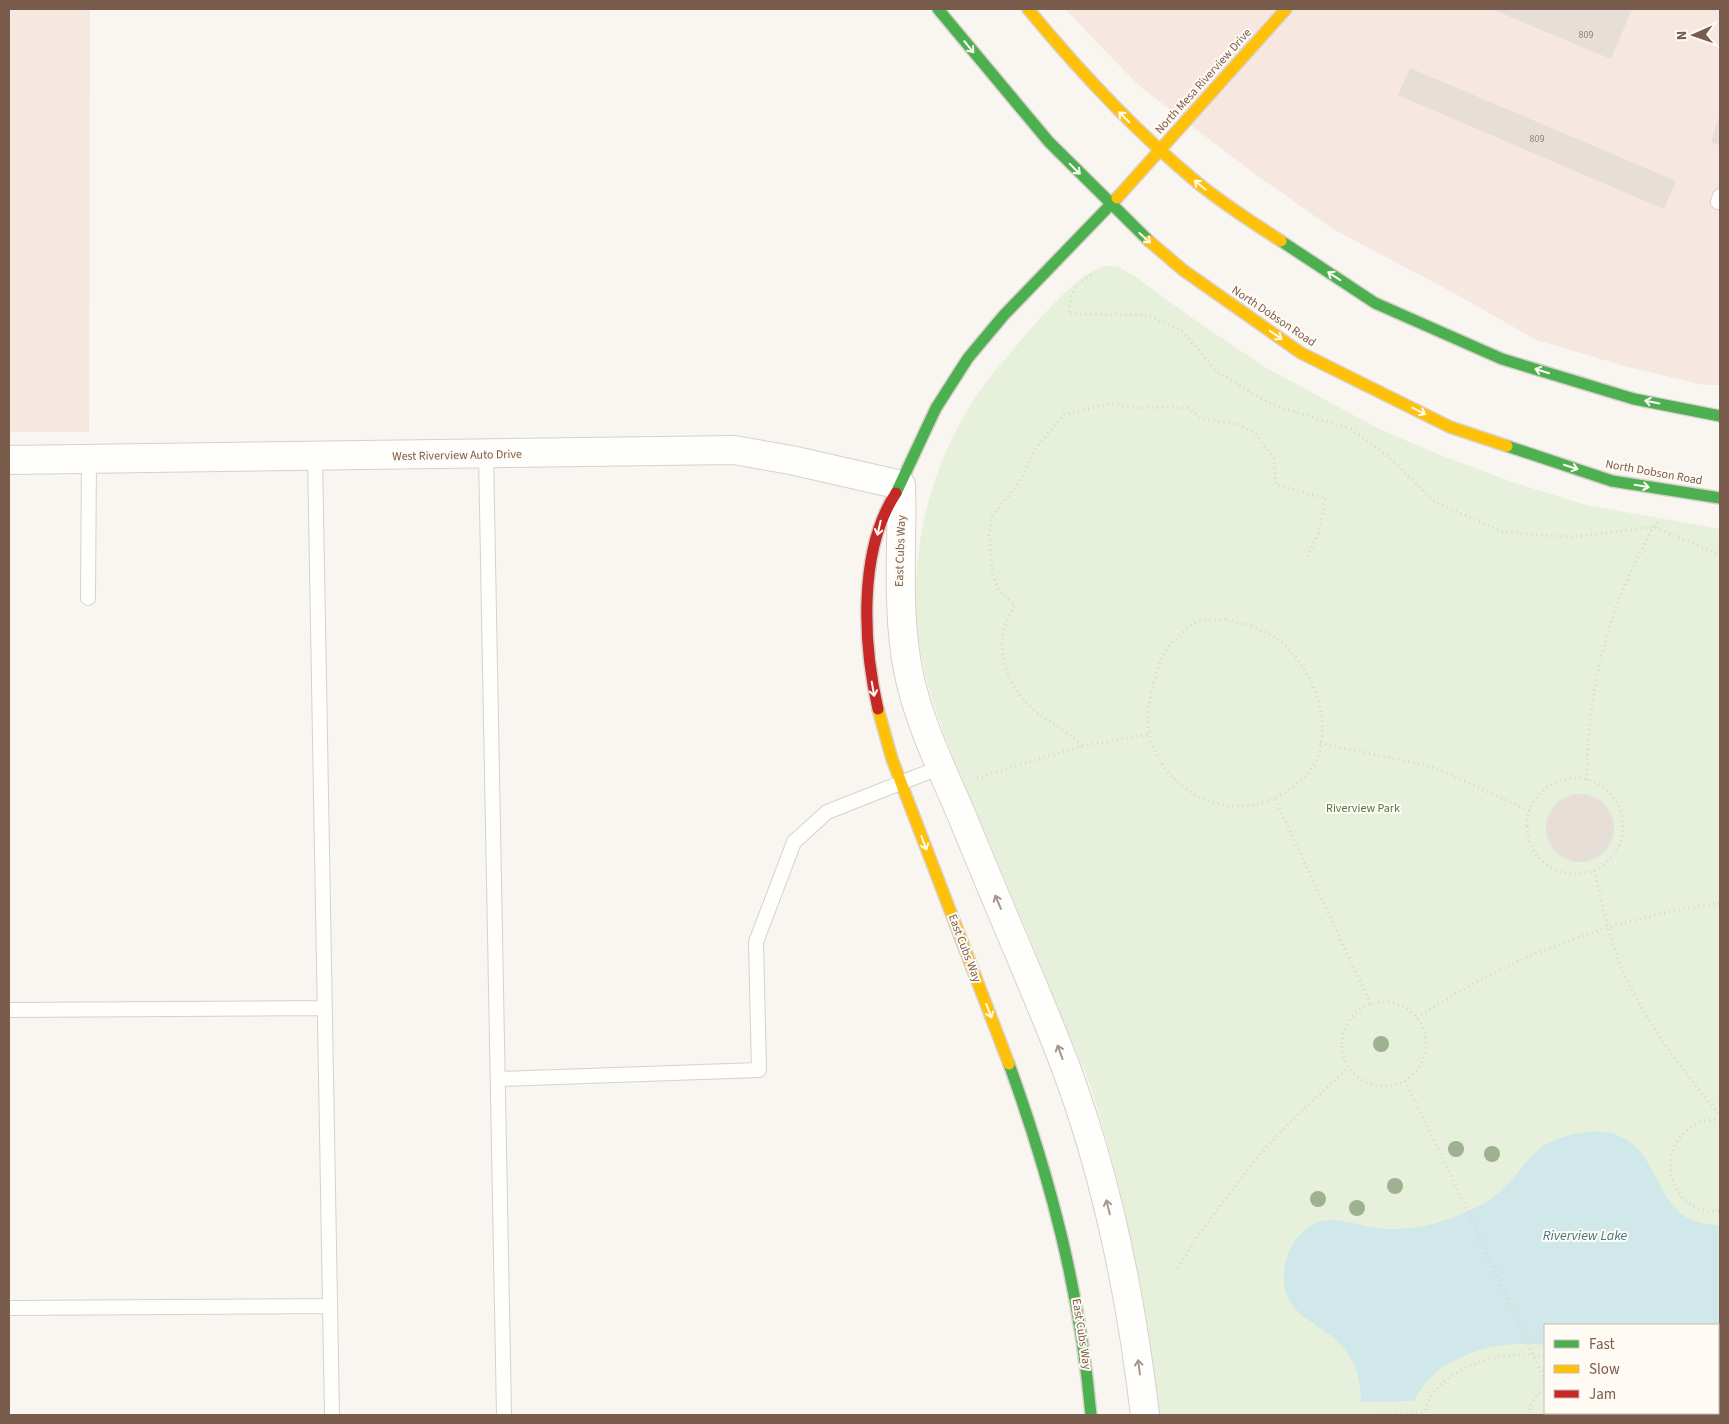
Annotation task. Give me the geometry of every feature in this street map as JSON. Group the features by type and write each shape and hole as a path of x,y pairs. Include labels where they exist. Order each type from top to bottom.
{"main road":[{"name":"North Dobson Road","path":"938,9 1049,142 1144,238 1184,270 1301,353 1450,427 1612,481 1720,498"},
{"path":"1028,9 1066,55 1126,119 1199,184 1232,209 1375,303 1502,359 1634,399 1720,416"},
{"name":"North Mesa Riverview Drive","path":"1110,204 1286,9"},
{"name":"East Cubs Way","path":"1092,1415 1089,1368 1078,1304 1047,1177 1005,1053 881,726 873,691 867,621 871,569 881,517 901,485 930,420 951,381 973,351 1009,309 1110,204"}],"street":[{"name":"West Riverview Auto Drive","path":"9,460 734,450 791,460 901,485"},
{"name":"East Cubs Way","path":"901,485 902,527 899,600 902,637 918,708 1055,1039 1078,1102 1116,1238 1138,1355 1145,1415"}],"lane":[{"path":"486,454 504,1415"},
{"path":"315,456 332,1415"},
{"path":"88,598 89,459"},
{"path":"498,1079 759,1070 756,942 794,842 827,812 941,767"},
{"path":"9,1010 324,1008"},
{"path":"9,1308 330,1306"}],"path":[{"path":"1091,275 1078,284 1071,295 1069,314 1148,316 1182,331 1217,372 1273,405 1351,429 1389,457 1435,502 1502,532 1571,537 1654,527 1720,555"},
{"path":"1082,746 1038,713 1016,691 1006,672 1003,653 1004,631 1015,606 998,589 993,575 990,556 989,536 992,516 1019,483 1036,448 1064,414 1111,404 1140,408 1188,408 1204,419 1238,424 1254,432 1274,458 1276,485 1326,498 1318,534 1307,558"},
{"path":"1587,780 1586,755 1594,690 1603,649 1633,566 1661,516"},
{"path":"1227,619 1254,627 1278,639 1296,658 1313,682 1320,708 1322,733 1316,761 1299,783 1275,799 1244,807 1214,804 1186,790 1164,768 1150,740 1150,734 1148,709 1155,676 1166,648 1195,622 1227,619"},
{"path":"972,780 1082,746 1150,734"},
{"path":"1320,743 1434,767 1530,811"},
{"path":"1573,778 1587,780 1601,786 1612,796 1620,808 1623,823 1622,838 1616,852 1607,863 1594,871 1578,874 1563,873 1549,867 1538,856 1530,842 1527,826 1530,811 1537,798 1553,785 1573,778"},
{"path":"1275,799 1371,1004"},
{"path":"1594,871 1608,927 1626,979 1641,1007 1685,1071 1720,1115"},
{"path":"1418,1018 1483,978 1526,958 1608,927 1661,914 1720,903"},
{"path":"1394,1002 1407,1008 1418,1018 1424,1031 1426,1045 1424,1059 1416,1071 1405,1080 1387,1085 1368,1083 1358,1077 1349,1067 1343,1054 1342,1040 1346,1026 1354,1014 1371,1004 1394,1002"},
{"path":"1178,1268 1209,1220 1255,1160 1288,1124 1349,1067"},
{"path":"1405,1080 1534,1353 1544,1378"},
{"path":"1720,1119 1700,1122 1686,1130 1676,1142 1670,1157 1670,1173 1675,1188 1685,1201 1698,1209 1720,1211"},
{"path":"1371,1415 1424,1414 1428,1399 1444,1379 1456,1371 1484,1361 1534,1353 1544,1356"},
{"path":"1529,1415 1531,1404 1536,1396 1544,1390"}],"shaded area":[{"path":"9,9 90,9 89,432 9,432"},
{"path":"1065,9 1720,9 1720,385 1704,385 1628,367 1536,340 1463,298 1333,229 1258,176 1139,86"}],"green space":[{"name":"Riverview Park","path":"1104,266 1117,266 1136,277 1199,323 1265,367 1381,430 1435,453 1512,482 1586,505 1720,529 1720,1415 1158,1415 1149,1334 1134,1253 1105,1133 1093,1094 947,741 926,678 918,635 916,599 917,562 923,526 932,491 944,457 959,424 978,393 1035,324 1077,282"}],"water":[{"name":"Riverview Lake","path":"1591,1131 1605,1132 1627,1140 1646,1159 1665,1194 1683,1215 1706,1224 1720,1226 1720,1415 1634,1414 1719,1414 1719,1324 1544,1324 1544,1345 1508,1345 1489,1348 1453,1361 1437,1372 1424,1385 1414,1401 1361,1402 1358,1376 1347,1352 1334,1338 1298,1312 1288,1298 1284,1280 1285,1262 1297,1238 1310,1226 1328,1220 1393,1229 1433,1224 1450,1218 1475,1208 1497,1194 1538,1150 1550,1142"}],"building":[{"path":"1491,9 1632,9 1611,59"},
{"path":"1410,68 1676,181 1664,209 1398,95"},
{"path":"1720,113 1720,145 1711,142"},
{"path":"1580,794 1593,797 1604,804 1611,815 1614,828 1611,841 1604,852 1593,859 1580,862 1567,859 1556,852 1549,841 1546,828 1549,815 1556,804 1567,797"}],"traffic: fast":[{"path":"938,9 1049,142 1149,241"},
{"path":"896,493 936,408 968,358 1004,315 1117,198"},
{"path":"1281,241 1375,303 1502,359 1634,399 1720,416"},
{"path":"1507,446 1612,481 1720,498"},
{"path":"1009,1064 1038,1150 1062,1237 1079,1325 1091,1415"}],"traffic: slow":[{"path":"1028,9 1088,78 1153,144 1209,192 1281,241"},
{"path":"1117,198 1286,9"},
{"path":"1149,241 1183,270 1301,353 1450,427 1507,446"},
{"path":"878,709 892,759 1009,1064"}],"traffic: jam":[{"path":"878,709 869,656 867,598 875,542 884,516 896,493"}]}
